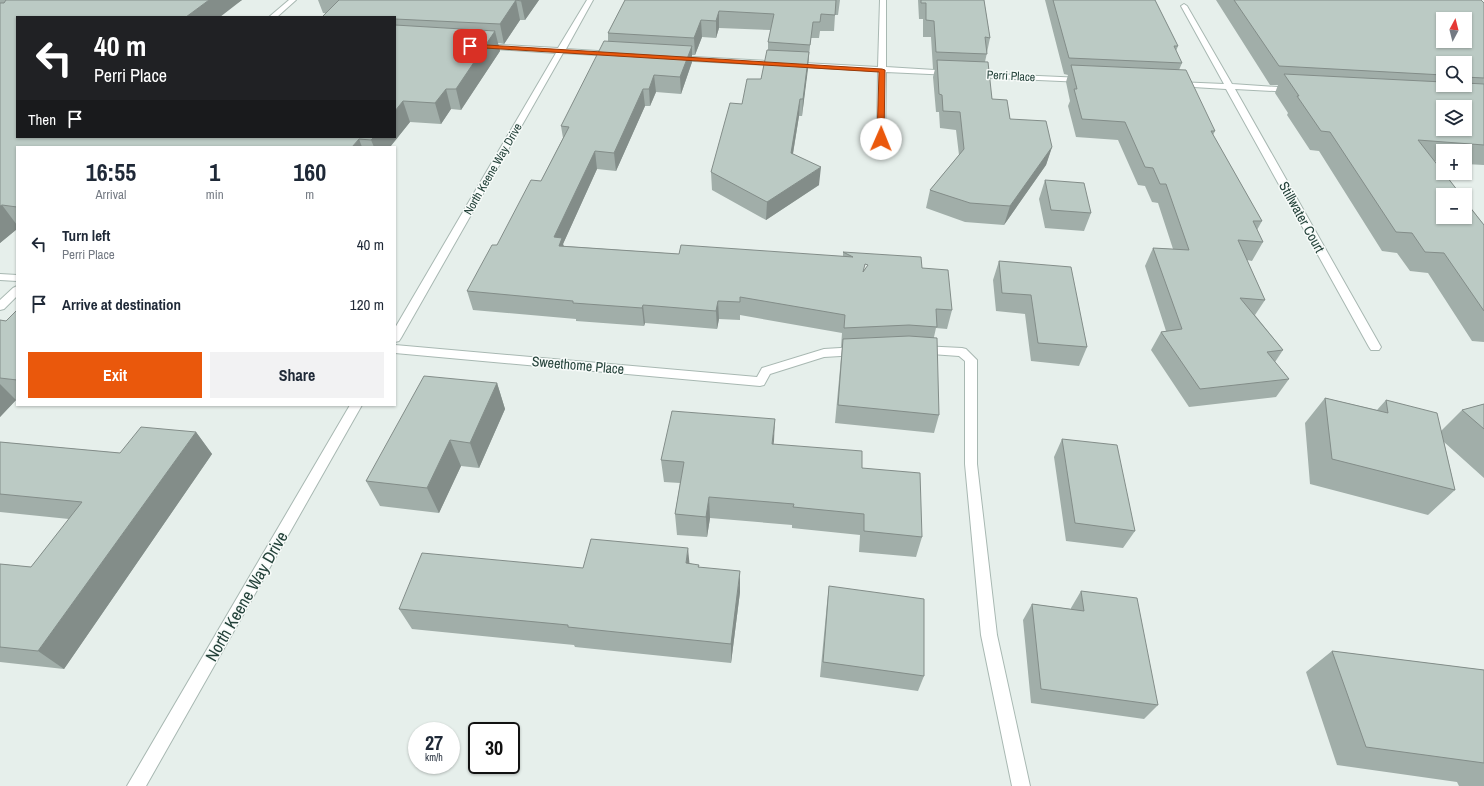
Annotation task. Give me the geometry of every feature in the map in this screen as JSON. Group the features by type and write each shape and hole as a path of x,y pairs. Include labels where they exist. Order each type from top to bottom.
{"street":[{"path":"274,16 293,0"},
{"name":"North Keene Way Drive","path":"396,336 590,0"},
{"path":"881,139 883,0"},
{"name":"Stillwater Court","path":"1184,6 1375,348"},
{"path":"474,46 624,55"},
{"name":"Perri Place","path":"670,58 1095,80"},
{"path":"1166,83 1300,90"},
{"path":"0,277 16,278"},
{"path":"0,306 16,291"},
{"name":"Sweethome Place","path":"396,349 760,382 766,371 796,361 824,353 870,350"},
{"path":"905,350 962,352 972,360 971,464 989,635 1021,786"},
{"name":"North Keene Way Drive","path":"136,786 355,406"}],"building":[{"path":"6,0 209,0 187,16 16,16 16,138 373,138 371,140 359,139 353,146 16,146 16,207 0,206 0,3 4,3"},
{"path":"339,0 516,0 500,24 396,19 396,16 323,16"},
{"path":"625,0 836,0 835,15 821,14 820,22 813,22 810,45 768,42 774,14 719,11 716,21 701,20 694,38 608,33"},
{"path":"921,0 984,0 990,38 985,37 987,54 936,52 934,21 926,20 926,3 921,3"},
{"path":"1053,0 1155,0 1178,46 1174,46 1182,63 1069,58"},
{"path":"1234,0 1481,0 1484,3 1484,78 1472,77 1472,56 1436,56 1436,75 1279,66"},
{"path":"396,25 495,31 456,89 446,89 435,103 403,101 396,110"},
{"path":"604,41 692,46 680,77 654,75 649,89 643,89 614,153 595,151 554,237 562,238 559,246 679,254 681,245 853,257 843,252 921,257 922,268 948,270 952,310 936,309 937,327 909,325 844,328 845,315 740,297 740,302 718,301 716,311 643,305 642,308 573,303 573,301 467,291 492,245 497,245 531,180 541,181 569,127 561,126","holes":["865,264 868,265 863,272"]},
{"path":"767,50 809,52 803,99 800,99 791,153 821,167 767,202 711,172 730,103 742,104 747,79 761,79"},
{"path":"937,60 988,62 992,99 1007,100 1010,119 1046,121 1052,147 1010,206 970,203 930,190 964,149 960,112 943,111 942,95 939,94"},
{"path":"1071,65 1186,70 1215,131 1211,131 1262,221 1253,221 1263,242 1238,240 1265,300 1240,298 1283,350 1267,352 1289,379 1200,389 1161,332 1182,329 1153,248 1189,250 1166,184 1160,184 1153,168 1145,167 1125,122 1082,119 1074,89 1077,89"},
{"path":"1284,74 1436,82 1436,92 1472,92 1472,83 1484,84 1484,145 1418,140 1436,163 1436,180 1449,180 1456,188 1436,188 1436,224 1472,224 1472,210 1484,225 1484,311 1444,253 1425,252 1412,233 1396,232 1330,132 1321,131 1297,96 1299,96"},
{"path":"1045,180 1084,183 1091,213 1051,210"},
{"path":"999,261 1071,267 1087,347 1038,343 1031,295 1002,293"},
{"path":"16,311 16,380 0,378 0,320 6,321"},
{"path":"909,336 937,338 939,415 838,405 843,339"},
{"path":"424,376 497,383 470,443 450,440 427,488 366,481"},
{"path":"1325,398 1388,413 1386,400 1437,413 1455,490 1332,459"},
{"path":"1484,404 1484,429 1462,410"},
{"path":"672,411 775,419 772,444 862,451 862,468 920,473 922,537 864,531 864,514 793,507 794,504 709,497 706,517 675,514 684,462 661,460"},
{"path":"141,427 196,432 38,651 0,647 0,564 31,567 82,502 0,494 0,442 120,453"},
{"path":"1062,439 1117,445 1135,531 1075,523"},
{"path":"591,539 688,548 686,563 699,565 698,567 740,571 731,644 568,627 568,625 399,609 422,553 583,568"},
{"path":"829,586 924,599 924,676 823,662"},
{"path":"1081,591 1137,598 1158,705 1041,689 1032,604 1084,611"},
{"path":"1332,651 1484,670 1484,763 1366,747"}],"route":[{"path":"470,46 882,70 881,139"}]}
